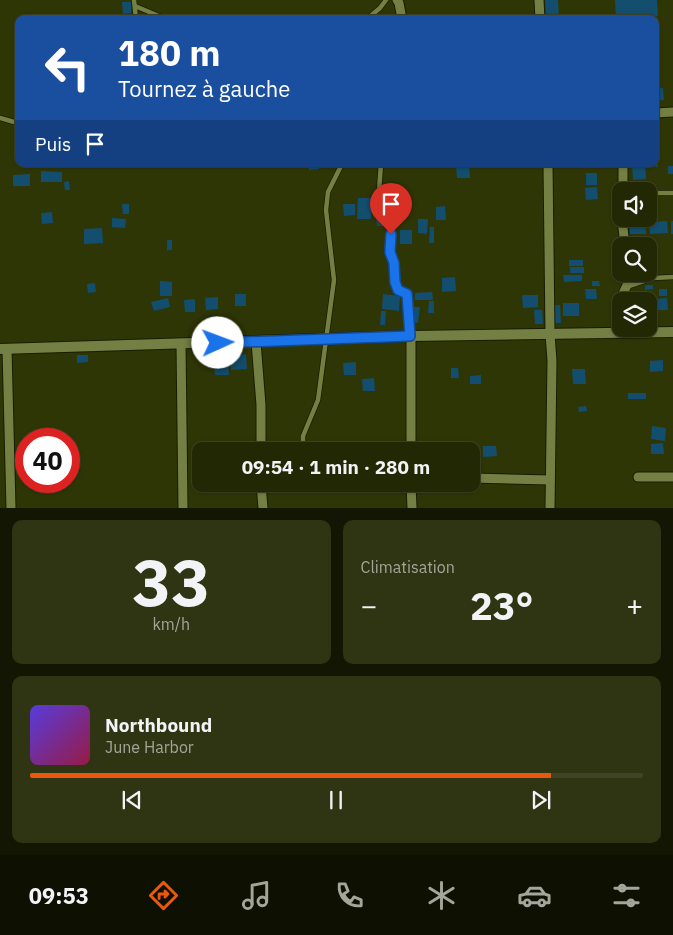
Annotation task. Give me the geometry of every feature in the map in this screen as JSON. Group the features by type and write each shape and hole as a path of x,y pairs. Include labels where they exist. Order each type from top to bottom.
{"street":[{"path":"397,0 401,15"},
{"path":"539,0 540,15"},
{"path":"659,113 673,112"},
{"path":"548,167 552,361 550,508"},
{"path":"623,167 623,182"},
{"path":"624,292 628,282"},
{"path":"11,508 4,349 612,331"},
{"path":"657,331 673,332"},
{"path":"410,336 411,442"},
{"path":"256,342 261,405 261,442"},
{"path":"181,344 182,508"},
{"path":"638,477 673,477"},
{"path":"480,478 550,480"},
{"path":"262,492 263,508"},
{"path":"411,492 412,508"}],"lane":[{"path":"372,15 386,0"},
{"path":"134,3 158,15"},
{"path":"0,118 15,121"},
{"path":"303,442 303,436 318,400 334,280 326,210 328,192 340,167"},
{"path":"381,167 379,191 391,217 390,252 394,263 395,282 398,290 407,294 410,336"},
{"path":"657,194 673,193"},
{"path":"626,288 653,278 673,277"}],"building":[{"path":"545,0 558,0 559,15 546,15"},
{"path":"615,0 657,0 658,15 616,15"},
{"path":"122,2 131,2 131,13 123,14"},
{"path":"659,88 663,88 664,100 659,101"},
{"path":"668,166 673,166 673,174 668,174"},
{"path":"308,167 319,167 319,169 309,170"},
{"path":"456,167 469,167 470,178 457,178"},
{"path":"632,167 645,167 646,179 633,180"},
{"path":"41,171 62,172 62,182 41,182"},
{"path":"586,173 597,173 597,185 586,185"},
{"path":"30,174 30,186 13,186 13,175"},
{"path":"69,181 70,190 65,190 64,182"},
{"path":"597,187 598,199 586,200 585,188"},
{"path":"358,198 372,198 371,219 357,219"},
{"path":"122,204 129,204 129,214 123,214"},
{"path":"343,204 355,204 355,215 344,216"},
{"path":"445,206 446,220 436,220 436,207"},
{"path":"52,212 53,223 42,224 41,213"},
{"path":"112,218 126,219 125,228 112,227"},
{"path":"376,218 387,218 387,226 377,226"},
{"path":"418,219 428,219 427,234 418,233"},
{"path":"667,221 668,233 650,234 649,227 657,227 657,222"},
{"path":"671,221 673,221 673,234 671,234"},
{"path":"430,227 434,227 434,243 429,243"},
{"path":"630,227 645,227 646,234 630,234"},
{"path":"102,228 103,243 84,244 84,229"},
{"path":"400,230 412,230 412,244 400,244"},
{"path":"167,240 172,240 172,250 167,250"},
{"path":"569,260 583,260 583,266 569,266"},
{"path":"570,267 584,267 584,273 570,273"},
{"path":"563,275 582,275 582,281 564,282"},
{"path":"455,277 456,291 442,292 442,278"},
{"path":"160,281 172,282 172,296 160,296"},
{"path":"592,281 599,281 600,286 592,286"},
{"path":"95,283 96,292 88,293 87,284"},
{"path":"645,285 653,285 653,289 645,290"},
{"path":"585,289 596,289 597,299 586,299"},
{"path":"659,289 667,289 667,296 659,296"},
{"path":"432,292 433,300 415,300 415,293"},
{"path":"235,294 246,294 246,306 235,306"},
{"path":"383,294 400,296 399,311 382,309"},
{"path":"522,295 538,295 538,307 523,308"},
{"path":"218,297 218,309 206,310 205,298"},
{"path":"168,298 170,307 154,311 151,302"},
{"path":"667,298 668,310 657,310 657,299"},
{"path":"195,299 195,312 185,312 184,300"},
{"path":"429,301 434,301 434,313 428,313"},
{"path":"563,303 579,303 579,316 563,316"},
{"path":"553,305 560,305 561,323 554,323"},
{"path":"414,307 420,307 418,323 412,322"},
{"path":"534,310 542,310 543,324 535,324"},
{"path":"381,311 386,311 385,325 380,325"},
{"path":"246,354 247,369 231,370 230,355"},
{"path":"77,355 88,355 88,362 77,363"},
{"path":"663,360 663,371 650,372 650,361"},
{"path":"228,362 229,375 215,375 214,363"},
{"path":"356,362 356,375 344,375 343,363"},
{"path":"451,368 458,368 459,378 451,378"},
{"path":"572,369 585,369 586,384 573,384"},
{"path":"481,375 481,384 470,384 470,376"},
{"path":"374,378 375,391 363,391 362,379"},
{"path":"628,393 646,393 646,399 628,399"},
{"path":"586,406 587,411 579,412 578,407"},
{"path":"652,426 666,428 665,441 651,439"},
{"path":"663,443 664,454 651,454 651,444"},
{"path":"483,446 496,446 497,456 483,457"}],"route":[{"path":"218,343 410,336 407,294 398,290 395,282 394,263 390,252 391,234"}]}
